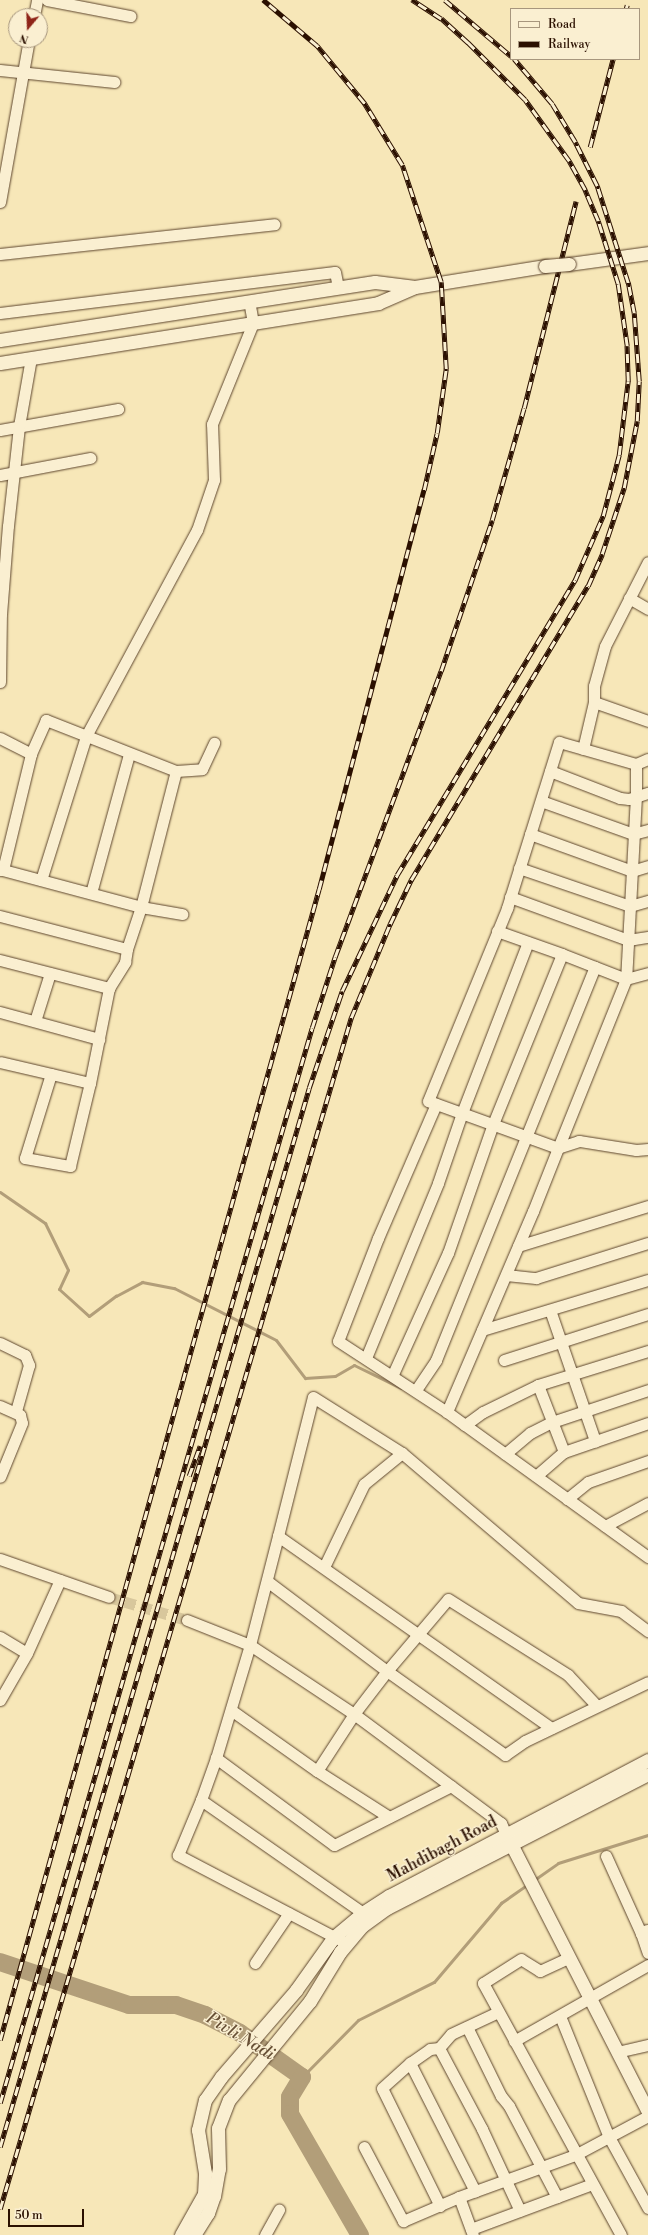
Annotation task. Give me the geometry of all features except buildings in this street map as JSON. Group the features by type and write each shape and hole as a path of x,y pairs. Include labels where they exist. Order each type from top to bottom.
{"street":[{"path":"47,0 130,16"},
{"path":"0,202 27,48"},
{"path":"0,70 22,74 114,82"},
{"path":"0,254 274,224"},
{"path":"0,363 378,303 415,287 545,266 648,253"},
{"path":"0,313 334,272 338,288"},
{"path":"0,340 375,282 415,287"},
{"path":"41,880 86,736 197,530 214,480 212,424 253,323 249,301"},
{"path":"0,682 1,614 14,472 19,426 31,358"},
{"path":"0,430 118,409"},
{"path":"0,475 90,458"},
{"path":"583,749 594,702 594,686 605,646 629,598 645,574 648,562"},
{"path":"629,598 648,609"},
{"path":"594,702 648,721"},
{"path":"182,914 141,907 1,870 31,754 46,720 129,754 176,771 202,770 214,743"},
{"path":"0,738 31,754"},
{"path":"648,759 636,764 559,742 510,898 428,1101 558,1148 579,1141 636,1150 648,1149"},
{"path":"91,894 129,754"},
{"path":"447,1412 518,1246 626,979 636,796 636,764"},
{"path":"51,1074 25,1158 70,1166 90,1083 109,988 125,962 127,949 141,907 176,771"},
{"path":"550,771 620,798 648,793"},
{"path":"541,801 633,834 648,830"},
{"path":"530,834 632,871 648,866"},
{"path":"519,868 630,906 648,901"},
{"path":"510,898 628,940 648,937"},
{"path":"0,916 127,949"},
{"path":"497,931 626,979 647,975"},
{"path":"366,1358 438,1183 462,1113 528,942"},
{"path":"393,1374 448,1253 493,1124 562,954"},
{"path":"0,960 109,988"},
{"path":"416,1390 436,1360 595,967"},
{"path":"35,1021 50,973"},
{"path":"0,1012 99,1038"},
{"path":"1,1065 90,1083"},
{"path":"436,1104 378,1238 338,1341 393,1374 416,1390 648,1557"},
{"path":"518,1246 648,1206"},
{"path":"506,1275 516,1278 536,1278 648,1243"},
{"path":"482,1330 648,1280"},
{"path":"550,1310 571,1375 595,1441"},
{"path":"504,1360 648,1314"},
{"path":"0,1342 25,1355 29,1365 16,1411"},
{"path":"465,1425 483,1412 538,1384 648,1351"},
{"path":"538,1384 564,1452"},
{"path":"505,1454 530,1433 552,1422 584,1410 648,1390"},
{"path":"346,1943 178,1854 201,1800 231,1710 267,1581 313,1397 402,1453 578,1603 621,1611 648,1631"},
{"path":"0,1406 16,1411 20,1414 22,1423 0,1477"},
{"path":"536,1476 564,1452 648,1423"},
{"path":"324,1567 364,1484 402,1453"},
{"path":"567,1499 588,1482 648,1462"},
{"path":"605,1526 648,1503"},
{"path":"278,1536 551,1728"},
{"path":"0,1559 109,1596"},
{"path":"0,1700 27,1653 60,1580"},
{"path":"267,1581 387,1671 505,1755 551,1728 648,1682"},
{"path":"318,1771 354,1714 387,1671 448,1599 568,1675 597,1706"},
{"path":"187,1620 250,1644 354,1714 501,1823 533,1891 648,2112 609,2137 575,2155 458,2197 403,2221 364,2147"},
{"path":"0,1637 27,1653"},
{"path":"231,1710 318,1771 390,1817"},
{"path":"216,1758 334,1845 451,1786"},
{"name":"Mahdibagh Road","path":"511,1845 648,1760"},
{"name":"Mahdibagh Road","path":"181,2235 204,2194 205,2173 198,2130 200,2115 205,2100 221,2077 283,2006 334,1937 367,1916 511,1845 648,1774"},
{"path":"201,1800 367,1916"},
{"path":"606,1856 645,1931 648,1953"},
{"path":"255,1963 290,1912"},
{"name":"Mahdibagh Road","path":"194,2235 208,2213 214,2196 219,2169 218,2128 222,2113 238,2087 298,2017 346,1943 367,1916"},
{"path":"568,1958 540,1971 521,1958 483,1983 575,2155 621,2235"},
{"path":"514,2041 590,2000 648,1965"},
{"path":"440,2206 382,2088 410,2063 430,2049 439,2048 451,2034 498,2012"},
{"path":"560,2016 609,2137 648,2208"},
{"path":"467,2027 501,2096 509,2106 558,2197"},
{"path":"617,2052 648,2045"},
{"path":"439,2048 507,2180 520,2211"},
{"path":"410,2063 475,2191"},
{"path":"458,2197 472,2232 520,2211 592,2184"},
{"path":"265,2235 279,2210"}],"waterway":[{"path":"0,1192 45,1223 68,1270 59,1289 89,1316 116,1296 142,1282 174,1288 276,1340 305,1378 335,1376 354,1365 401,1388"},
{"path":"534,1880 558,1863 648,1835"},
{"path":"302,2077 358,2020 434,1982 501,1903 527,1885"},
{"name":"Pivli Nadi","path":"0,1962 129,2005 176,2005 205,2015 240,2033 302,2077 290,2097 290,2114 360,2235"}],"tunnel":[{"path":"109,1597 187,1620"}],"railway":[{"path":"0,2040 319,889 424,490 437,433 446,369 441,282 402,165 364,103 317,46 263,0"},
{"path":"0,2147 309,1088 342,991 397,875 575,580 603,516 619,455 628,381 627,346 618,284 598,221 585,190 569,161 525,100 468,43 441,19 412,0"},
{"path":"445,0 510,55"},
{"path":"0,2209 351,1018 390,924 411,880 588,586 602,554 624,488 637,421 639,381 634,313 628,283 597,186 575,142 552,104 515,60"},
{"path":"590,147 613,60"},
{"path":"0,2103 312,1028 335,957 441,671 492,520 524,408 576,201"},
{"path":"189,1476 200,1446"}]}
